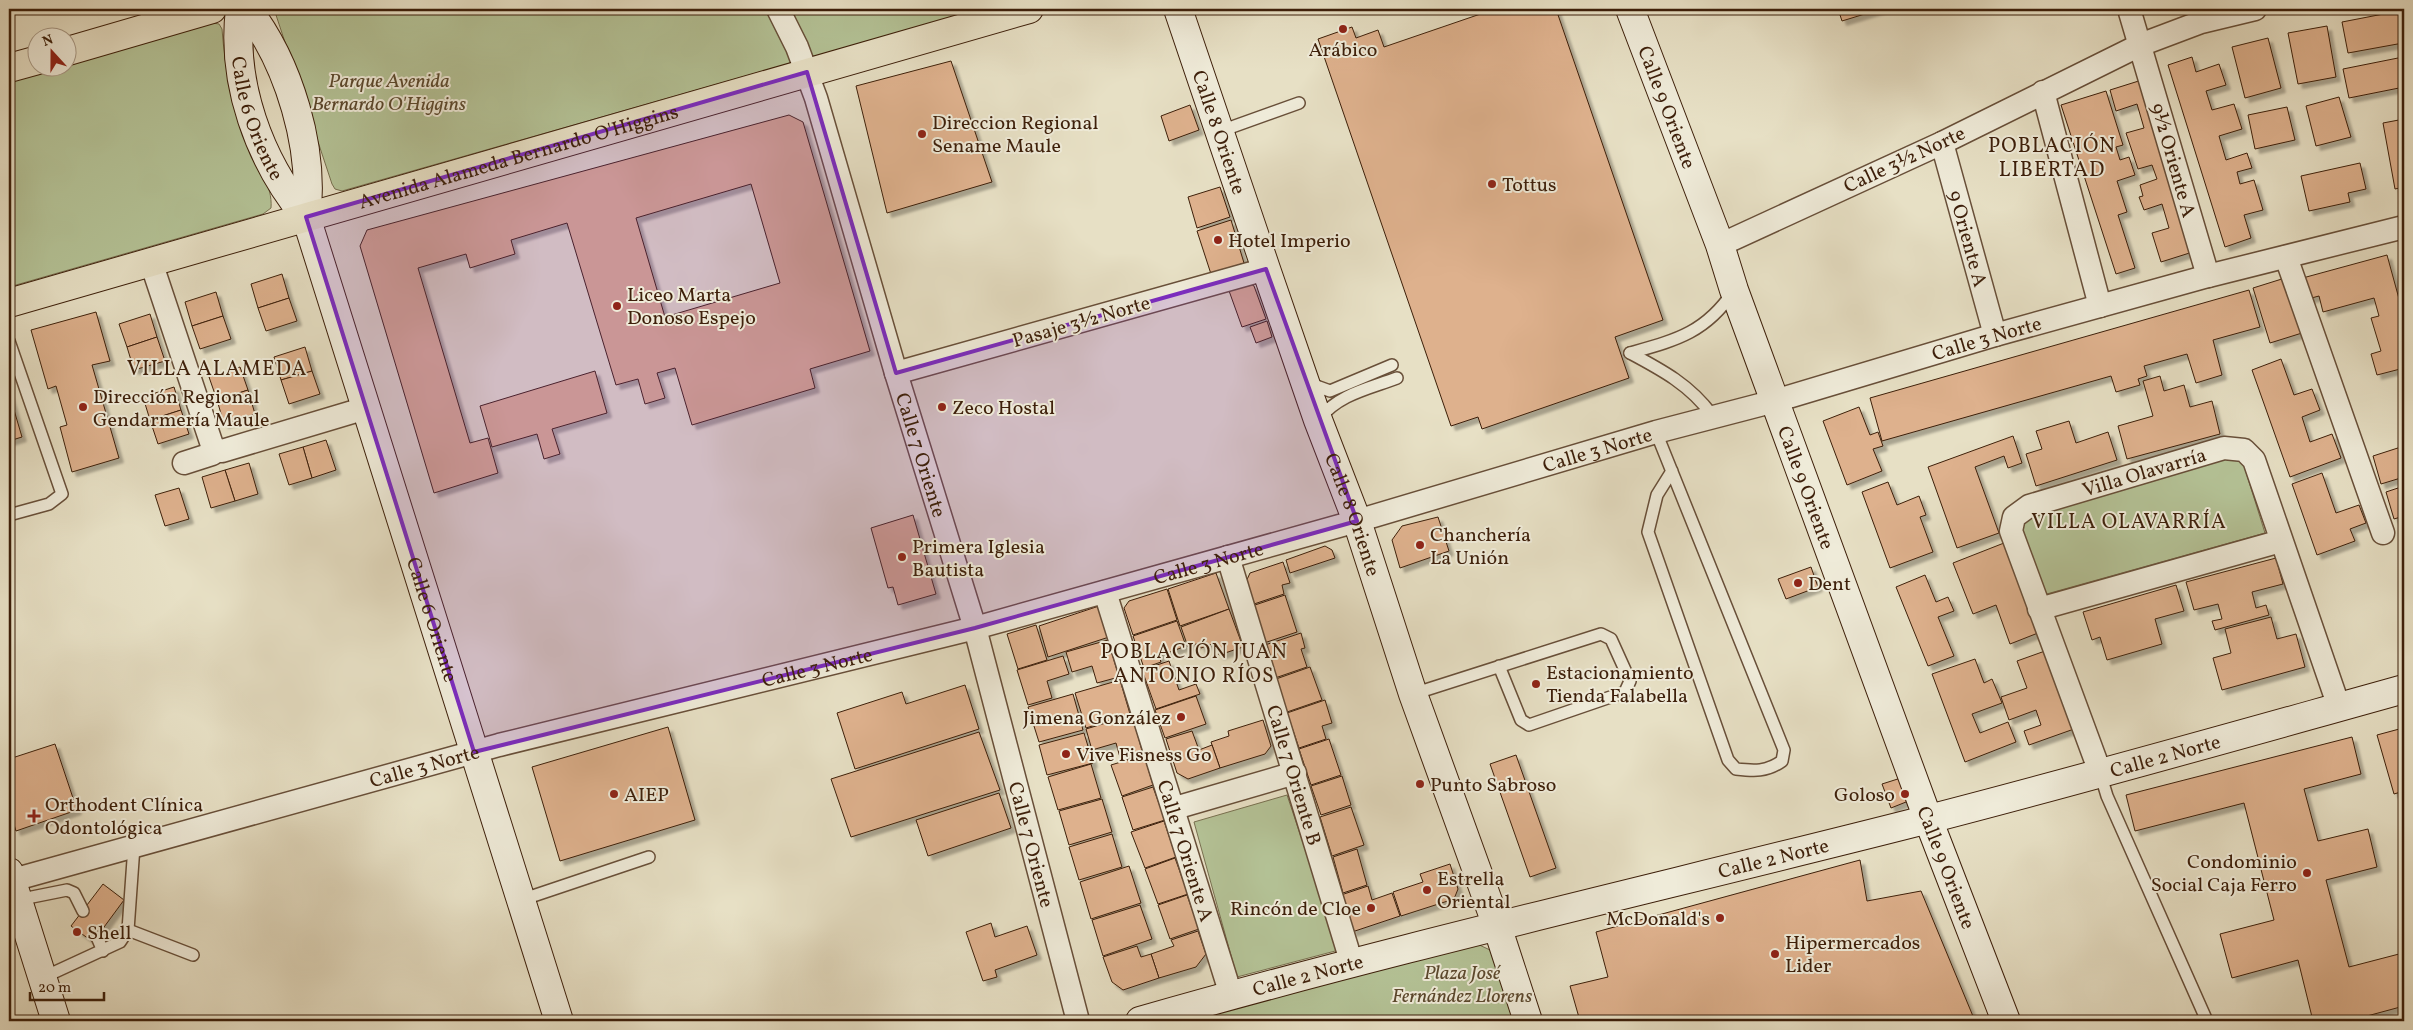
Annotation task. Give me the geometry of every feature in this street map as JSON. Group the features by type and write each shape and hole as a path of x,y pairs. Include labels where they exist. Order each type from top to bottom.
{"main road":[{"path":"78,48 212,9"},
{"name":"Avenida Alameda Bernardo O'Higgins","path":"9,303 1029,9"},
{"path":"9,68 28,63"}],"street":[{"name":"Calle 6 Oriente","path":"240,9 238,22 242,80 252,122 268,160 291,199 306,217 559,1021"},
{"name":"Calle 6 Oriente","path":"247,9 271,44 294,102 304,151 309,193 306,217"},
{"name":"Calle 7 Oriente","path":"778,9 807,72 896,374 975,628 1078,1021"},
{"name":"Calle 8 Oriente","path":"1178,9 1218,132 1318,420 1358,521 1413,694 1497,926 1528,1021"},
{"name":"Calle 9 Oriente","path":"1630,9 1720,246 1734,290 1928,819 2006,1021"},
{"name":"9½ Oriente A","path":"2129,9 2208,276"},
{"name":"Calle 3½ Norte","path":"1720,246 1942,142 2140,44 2201,22 2255,9"},
{"path":"2043,92 2100,306"},
{"name":"9 Oriente A","path":"1942,142 1995,335"},
{"name":"Calle 3 Norte","path":"12,883 134,846 474,752 975,628 1358,521 1656,432 1775,401 1995,335 2208,276 2404,227"},
{"path":"2286,257 2383,533"},
{"path":"151,262 213,448 222,451 366,408"},
{"name":"Pasaje 3½ Norte","path":"896,374 1266,269"},
{"name":"Villa Olavarría","path":"2100,772 2011,531 2014,517 2029,506 2224,448 2244,450 2254,460 2339,707"},
{"path":"184,463 212,454 218,450"},
{"path":"2040,609 2281,541"},
{"name":"Calle 7 Oriente B","path":"1228,557 1352,964"},
{"name":"Calle 7 Oriente A","path":"1105,592 1175,808 1231,995"},
{"name":"Calle 2 Norte","path":"1140,1021 1231,995 1497,926 1928,819 2404,689"},
{"path":"1175,808 1295,773"},
{"path":"12,883 56,1021"}],"lane":[{"path":"1218,132 1299,103"},
{"path":"1712,416 1699,398 1676,378 1630,353 1668,342 1706,324 1720,310 1734,290"},
{"path":"9,341 62,494 49,504 9,516"},
{"path":"1305,382 1330,391 1392,365"},
{"path":"1318,420 1330,406 1345,397 1397,378"},
{"path":"1656,432 1672,471 1784,750 1782,761 1762,771 1736,769 1728,760 1648,532 1657,495 1672,471"},
{"path":"1413,694 1499,666 1601,634 1611,640 1630,681 1625,692 1529,725 1521,720 1499,666"},
{"path":"2100,772 2108,796 2207,1021"},
{"path":"42,978 120,942 128,930 134,846"},
{"path":"521,900 649,857"},
{"path":"12,883 67,890 74,893 83,911"},
{"path":"128,930 193,955"},
{"path":"97,937 103,951"}],"highlighted area":[{"path":"807,72 896,373 1266,269 1357,521 975,628 474,752 306,217"}],"green space":[{"name":"Parque Avenida Bernardo O'Higgins","path":"276,9 981,9 342,191 335,189 332,184 276,15"},
{"path":"213,23 219,24 222,29 227,73 233,102 247,143 267,183 271,208 263,214 9,287 9,82 28,77 78,78 78,62"},
{"path":"2240,453 2265,533 2043,595 2019,520"},
{"path":"1287,795 1339,950 1237,977 1194,822"},
{"name":"Plaza José Fernández Llorens","path":"1473,942 1490,950 1518,1021 1213,1021 1211,1013"}],"building":[{"name":"Tottus","path":"1495,9 1556,9 1663,320 1615,337 1629,378 1482,429 1478,417 1451,426 1318,39 1352,27 1356,38 1378,30 1384,47"},
{"path":"1838,9 1881,9 1842,21"},
{"path":"2404,10 2404,50 2403,43 2348,53 2342,22"},
{"path":"2327,26 2336,77 2298,84 2288,33"},
{"path":"2268,38 2281,88 2245,98 2232,47"},
{"path":"2192,57 2196,72 2219,64 2226,85 2206,91 2212,110 2234,104 2242,129 2219,136 2226,160 2247,153 2252,168 2237,172 2240,184 2254,180 2263,210 2244,215 2251,238 2225,247 2168,65"},
{"path":"2403,57 2404,87 2349,98 2343,69"},
{"name":"Direccion Regional Sename Maule","path":"951,61 992,182 887,213 856,86"},
{"path":"2145,79 2199,250 2161,262 2152,233 2169,228 2162,204 2144,210 2139,197 2143,196 2140,185 2157,179 2152,165 2138,169 2126,133 2144,128 2137,104 2116,111 2110,90"},
{"path":"2106,91 2123,145 2116,147 2120,160 2129,157 2135,175 2117,181 2127,212 2118,215 2135,268 2116,274 2061,105"},
{"path":"2339,97 2351,137 2316,146 2306,106"},
{"path":"1190,105 1199,130 1169,141 1161,116"},
{"path":"2287,107 2295,140 2255,149 2248,115"},
{"path":"789,115 803,122 870,351 810,369 815,388 692,425 675,368 657,373 665,398 645,404 638,379 616,385 567,223 511,240 515,254 470,268 466,254 418,268 470,443 488,438 498,473 434,493 360,246 367,230","holes":["751,184 780,283 665,317 636,218"]},
{"path":"2404,119 2404,187 2395,189 2383,123"},
{"path":"2360,163 2366,189 2348,193 2350,202 2309,211 2301,176"},
{"path":"1220,187 1230,217 1197,228 1188,197"},
{"path":"1231,220 1244,263 1211,274 1197,231"},
{"path":"2387,255 2404,317 2404,368 2377,375 2371,354 2381,351 2371,318 2379,316 2374,298 2323,312 2319,296 2304,300 2299,279"},
{"path":"282,274 289,298 258,308 251,284"},
{"path":"2285,278 2302,333 2270,343 2253,288"},
{"path":"1248,282 1254,286 1266,319 1242,327 1228,288"},
{"path":"2249,290 2260,327 2213,340 2222,375 2196,383 2187,354 2144,366 2147,376 2138,379 2140,385 2116,392 2111,376 1882,441 1870,398"},
{"path":"216,292 223,316 192,326 185,302"},
{"path":"289,298 297,321 266,331 258,308"},
{"name":"Dirección Regional Gendarmería Maule","path":"96,312 110,361 92,365 119,458 72,472 60,427 67,425 56,386 48,389 31,330"},
{"path":"150,314 157,337 127,347 119,324"},
{"path":"223,316 231,339 200,349 192,326"},
{"path":"1267,321 1272,337 1256,343 1250,327"},
{"path":"157,337 165,361 134,370 127,347"},
{"path":"305,347 312,371 281,380 274,357"},
{"path":"2281,359 2294,395 2312,389 2320,410 2302,417 2310,442 2332,434 2341,458 2290,477 2252,370"},
{"path":"240,367 248,390 217,400 209,377"},
{"path":"312,371 320,394 289,404 281,380"},
{"path":"595,371 607,413 552,429 560,454 544,459 537,434 492,447 480,406"},
{"path":"2160,376 2164,391 2184,385 2190,407 2212,401 2220,434 2127,459 2118,426 2153,416 2143,381"},
{"path":"174,387 181,410 150,420 143,397"},
{"path":"248,390 255,414 224,424 217,400"},
{"path":"9,393 22,437 9,441"},
{"path":"1859,407 1870,435 1878,432 1883,446 1873,449 1882,471 1847,485 1823,421"},
{"path":"181,410 189,434 158,444 150,420"},
{"path":"2069,421 2076,443 2108,432 2117,460 2036,486 2026,454 2042,449 2036,431"},
{"path":"2013,436 2022,463 2008,468 2004,456 1975,467 1999,533 1957,548 1928,467"},
{"path":"326,440 336,470 312,478 303,447"},
{"path":"2404,446 2404,477 2381,484 2373,456"},
{"path":"303,447 312,478 289,485 279,454"},
{"path":"249,463 258,494 235,501 225,470"},
{"path":"225,470 235,501 211,508 202,477"},
{"path":"2322,473 2336,513 2359,505 2366,523 2350,529 2355,541 2317,555 2292,484"},
{"path":"1888,482 1897,505 1919,496 1926,515 1920,517 1933,552 1890,568 1862,492"},
{"path":"2404,486 2404,516 2394,519 2386,492"},
{"path":"179,488 189,519 165,526 155,495"},
{"name":"Primera Iglesia Bautista","path":"913,515 936,594 898,605 893,587 888,588 871,528"},
{"name":"Chanchería La Unión","path":"1438,517 1449,551 1400,568 1392,540 1402,526"},
{"path":"2404,523 2404,540 2399,524"},
{"path":"2004,543 2038,633 2010,644 1996,605 1973,614 1953,563"},
{"path":"1325,546 1332,550 1335,558 1290,573 1286,560"},
{"path":"2276,558 2283,584 2252,592 2256,608 2266,605 2269,615 2215,630 2212,621 2222,619 2218,604 2194,610 2186,582"},
{"path":"1283,562 1290,583 1282,585 1284,594 1251,605 1245,584 1250,573"},
{"name":"Dent","path":"1811,567 1818,587 1786,599 1778,579"},
{"path":"1216,573 1229,609 1180,626 1168,589"},
{"path":"1925,575 1936,602 1948,597 1954,611 1938,617 1954,656 1928,666 1896,587"},
{"path":"2176,585 2184,611 2155,619 2162,644 2107,660 2100,637 2092,640 2083,612"},
{"path":"1167,589 1177,620 1133,635 1124,608 1129,601"},
{"path":"1285,595 1297,632 1264,643 1252,606"},
{"path":"1099,606 1109,637 1048,657 1039,626"},
{"path":"1229,609 1243,647 1219,655 1215,643 1201,648 1199,643 1188,647 1181,627"},
{"path":"2271,617 2277,639 2296,634 2305,667 2222,690 2213,658 2231,653 2225,629"},
{"path":"1177,621 1186,646 1159,656 1161,662 1144,668 1133,636"},
{"path":"1036,625 1047,660 1018,669 1007,634"},
{"path":"1301,633 1305,648 1301,649 1307,667 1275,678 1265,645"},
{"path":"1108,640 1119,677 1097,683 1092,666 1072,672 1066,652"},
{"path":"2045,651 2074,729 2029,745 2024,731 2041,725 2036,710 2009,720 2001,697 2027,688 2017,661"},
{"path":"1063,656 1069,674 1047,681 1052,698 1028,705 1017,670"},
{"path":"1975,659 1984,683 1992,679 2002,703 1972,714 1980,733 2008,722 2016,742 1965,762 1932,674"},
{"path":"1169,661 1179,690 1196,684 1200,694 1156,709 1142,670"},
{"path":"1310,667 1322,700 1287,712 1276,679"},
{"path":"1120,680 1130,714 1086,728 1075,693"},
{"path":"965,685 979,729 855,769 837,713 902,692 906,704"},
{"path":"1073,694 1083,730 1039,742 1028,707"},
{"name":"Jimena González","path":"1196,696 1206,724 1165,738 1155,710"},
{"path":"1325,700 1332,723 1322,726 1326,739 1299,748 1287,713"},
{"path":"1132,715 1143,754 1121,761 1116,743 1092,750 1086,729"},
{"path":"1263,720 1271,746 1265,754 1220,768 1211,742 1229,736 1228,731"},
{"name":"AIEP","path":"668,727 695,820 560,861 532,767"},
{"path":"2403,728 2404,791 2394,794 2377,735"},
{"path":"1192,731 1199,750 1212,745 1220,768 1188,779 1177,773 1166,739"},
{"path":"979,732 1000,790 851,837 831,779"},
{"name":"Vive Fisness Go","path":"1084,733 1093,763 1047,775 1039,745"},
{"name":"Condominio Social Caja Ferro","path":"2352,737 2361,774 2304,789 2318,841 2368,829 2377,867 2326,880 2349,967 2399,954 2404,973 2404,1006 2367,1016 2368,1021 2313,1021 2298,960 2232,978 2220,934 2274,920 2244,803 2135,831 2126,795"},
{"path":"1329,739 1341,775 1311,785 1299,749"},
{"path":"55,744 77,810 16,831 9,808 9,759"},
{"path":"1144,755 1153,785 1122,796 1111,765"},
{"path":"1516,755 1556,868 1530,877 1490,764"},
{"path":"1091,764 1101,798 1058,810 1048,777"},
{"path":"1342,776 1351,805 1321,815 1311,786"},
{"path":"1904,777 1911,797 1906,802 1891,808 1882,784"},
{"path":"1153,787 1165,820 1133,830 1122,797"},
{"path":"999,793 1011,828 928,856 916,820"},
{"path":"1102,799 1112,832 1069,845 1059,811"},
{"path":"1351,807 1364,845 1332,856 1320,817"},
{"path":"1164,821 1176,857 1145,868 1131,832"},
{"path":"1112,834 1122,867 1079,880 1069,847"},
{"path":"1357,849 1367,885 1343,893 1333,857"},
{"path":"1175,858 1188,894 1158,904 1145,869"},
{"name":"Hipermercados Lider","path":"1860,860 1867,901 1921,891 1975,1021 1580,1021 1570,986 1608,977 1596,932"},
{"name":"Estrella Oriental","path":"1450,864 1458,889 1454,899 1401,916 1393,892 1423,882 1420,874"},
{"path":"1129,866 1141,903 1091,919 1080,882"},
{"path":"103,884 124,900 93,942 71,926"},
{"name":"Rincón de Cloe","path":"1368,886 1372,900 1392,893 1400,916 1352,932 1341,895"},
{"path":"1187,895 1199,929 1170,939 1158,905"},
{"path":"1140,905 1152,939 1103,956 1092,920"},
{"path":"991,923 995,937 1027,926 1037,955 995,970 997,977 983,981 966,932"},
{"path":"1198,931 1206,954 1196,967 1159,978 1151,954 1174,946 1171,940"},
{"path":"1137,946 1141,957 1151,954 1159,978 1123,990 1112,982 1103,957"}],"place":[{"name":"Arábico","path":"1343,29"},
{"name":"Direccion Regional Sename Maule","path":"922,134"},
{"name":"Tottus","path":"1492,184"},
{"name":"Hotel Imperio","path":"1218,240"},
{"name":"Liceo Marta Donoso Espejo","path":"617,306"},
{"name":"Dirección Regional Gendarmería Maule","path":"83,407"},
{"name":"Zeco Hostal","path":"942,407"},
{"name":"Chanchería La Unión","path":"1420,545"},
{"name":"Primera Iglesia Bautista","path":"902,557"},
{"name":"Dent","path":"1798,583"},
{"name":"Estacionamiento Tienda Falabella","path":"1536,684"},
{"name":"Jimena González","path":"1181,717"},
{"name":"Vive Fisness Go","path":"1066,754"},
{"name":"Punto Sabroso","path":"1420,784"},
{"name":"AIEP","path":"614,794"},
{"name":"Goloso","path":"1905,794"},
{"name":"Orthodent Clínica Odontológica","path":"34,816"},
{"name":"Condominio Social Caja Ferro","path":"2307,873"},
{"name":"Estrella Oriental","path":"1427,890"},
{"name":"Rincón de Cloe","path":"1371,908"},
{"name":"McDonald's","path":"1720,918"},
{"name":"Shell","path":"77,932"},
{"name":"Hipermercados Lider","path":"1775,954"}],"district":[{"name":"POBLACIÓN LIBERTAD","path":"2052,157"},
{"name":"VILLA ALAMEDA","path":"217,368"},
{"name":"VILLA OLAVARRÍA","path":"2129,521"},
{"name":"POBLACIÓN JUAN ANTONIO RÍOS","path":"1194,663"}]}
